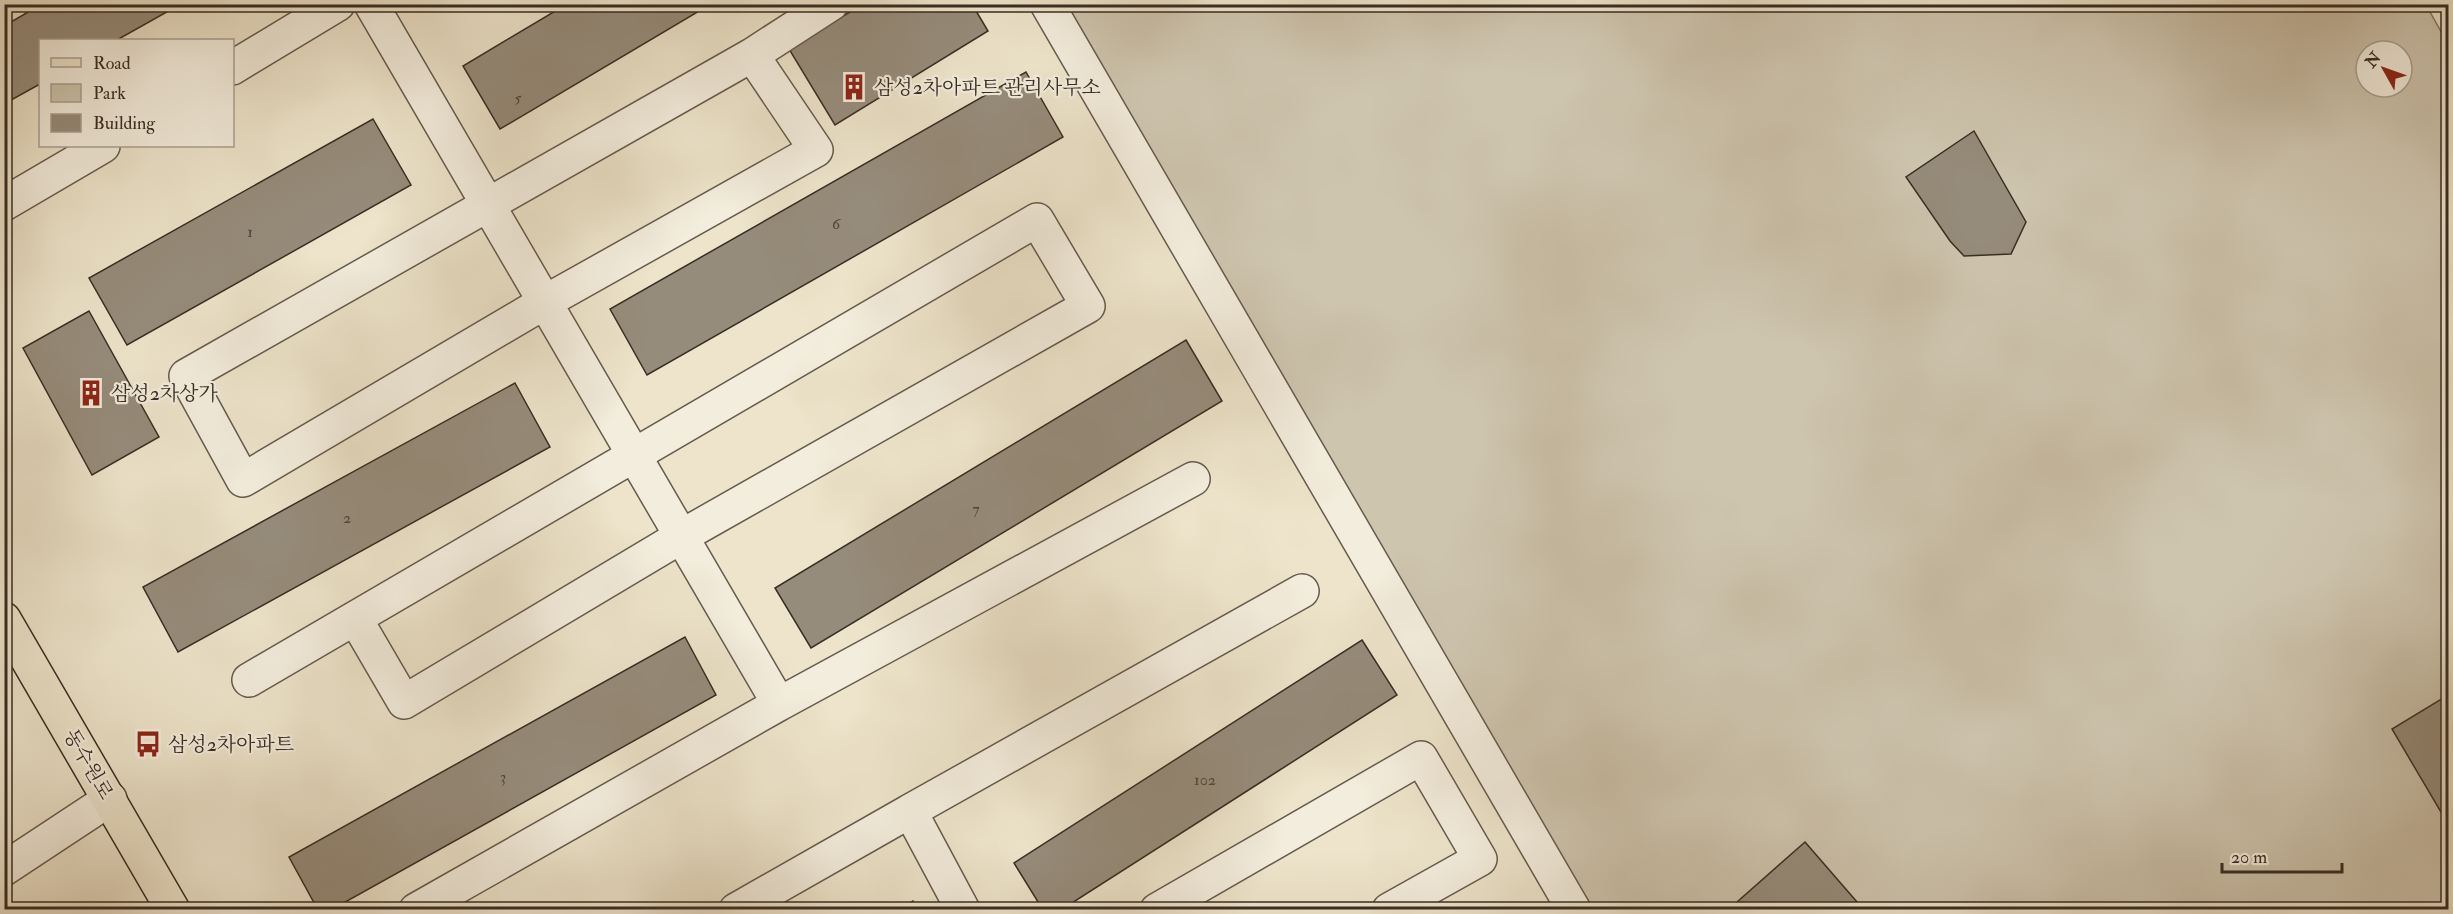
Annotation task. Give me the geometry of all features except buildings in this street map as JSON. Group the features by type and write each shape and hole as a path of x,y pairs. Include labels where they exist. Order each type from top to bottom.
{"main road":[{"name":"동수원로","path":"4,619 173,909"}],"street":[{"path":"234,67 338,4"},
{"path":"371,4 779,704"},
{"path":"752,55 816,150 545,302 243,480 186,376 487,203 752,55 831,4"},
{"path":"1047,4 1574,909"},
{"path":"4,204 101,147"},
{"path":"249,680 634,454 1037,220 1088,306 681,536 404,702 355,618"},
{"path":"416,909 779,704 1193,478"},
{"path":"736,909 1302,591"},
{"path":"1157,909 1421,758 1480,859 1389,909"},
{"path":"4,870 110,799"},
{"path":"910,812 963,909"}],"green space":[{"path":"1061,5 2426,5 2448,44 2448,909 1590,909"}],"place":[{"name":"삼성2차아파트 관리사무소","path":"854,87"},
{"name":"삼성2차상가","path":"91,393"},
{"name":"삼성2차아파트","path":"148,744"}]}
